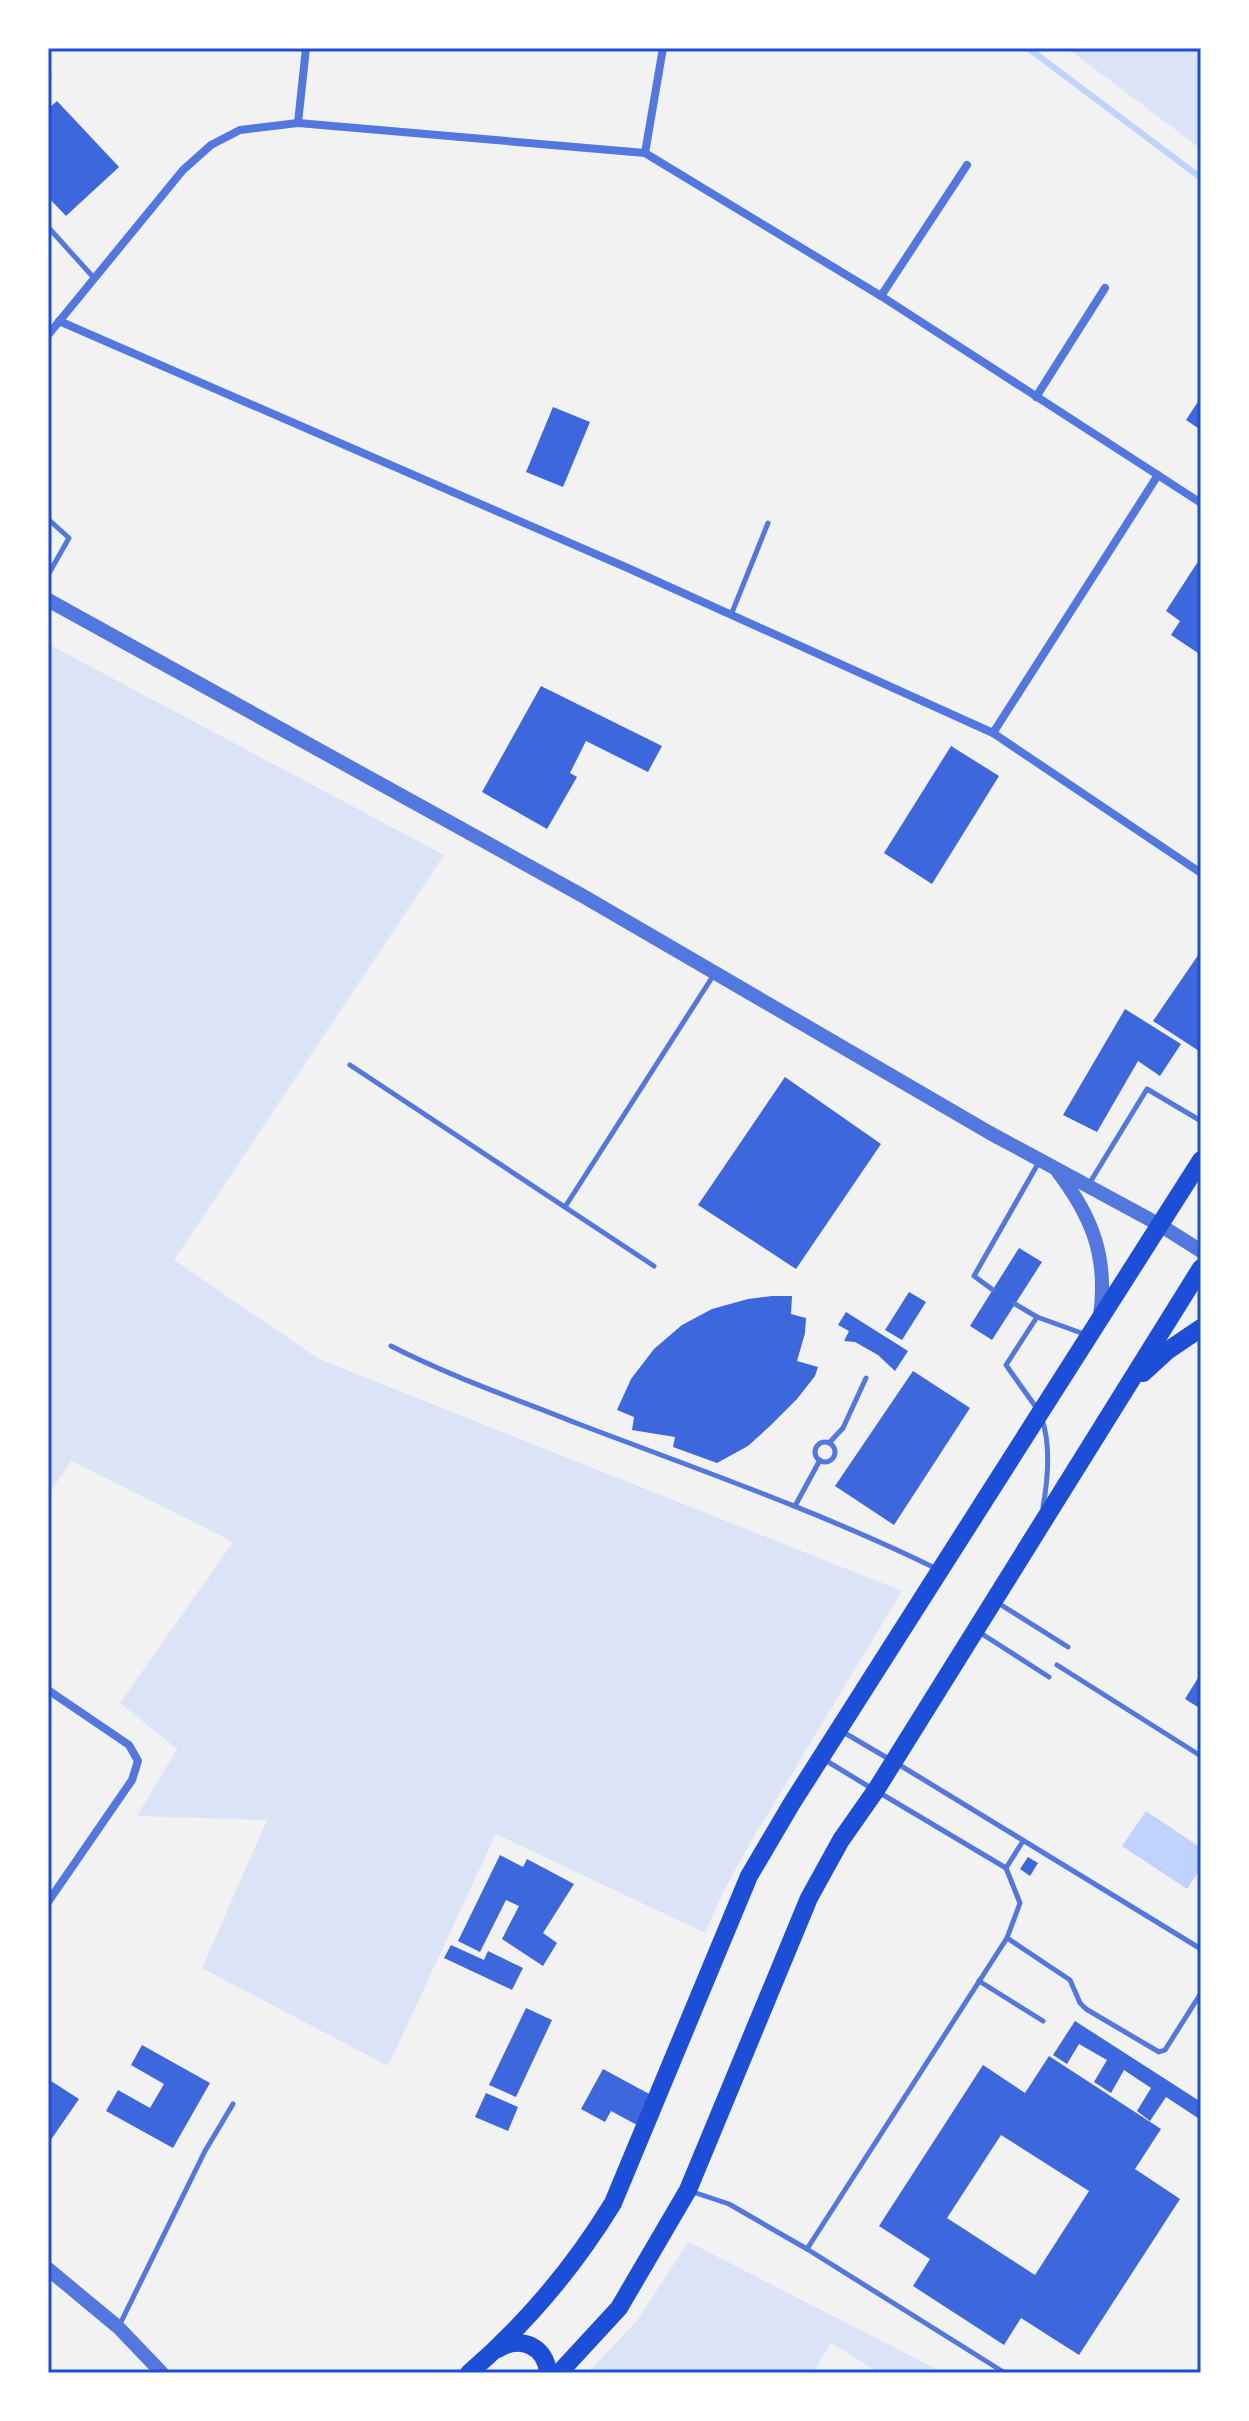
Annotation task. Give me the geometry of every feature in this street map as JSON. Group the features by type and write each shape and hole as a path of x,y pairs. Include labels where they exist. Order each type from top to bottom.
{"main road":[{"path":"495,2351 554,2288 613,2203 749,1876 821,1757 1201,1160"},
{"path":"559,2373 619,2308 688,2190 809,1898 841,1840 876,1790 1201,1268"},
{"path":"1112,1408 1152,1364 1201,1328"},
{"path":"469,2373 505,2344 526,2343 543,2355 548,2373"}],"street":[{"path":"298,123 306,48"},
{"path":"645,153 663,48"},
{"path":"48,335 183,170 211,145 240,130 298,123 645,153 881,296 1201,503"},
{"path":"881,296 967,165"},
{"path":"1036,397 1105,288"},
{"path":"59,321 993,733 1201,873"},
{"path":"993,733 1158,475"},
{"path":"48,600 583,896 990,1133 1160,1225 1201,1251"},
{"path":"1047,1162 1085,1213 1097,1242 1103,1271 1100,1316"},
{"path":"48,1690 129,1745 138,1761 132,1780 48,1902"},
{"path":"48,2269 118,2327 162,2373"}],"lane":[{"path":"48,227 94,278"},
{"path":"48,519 69,538 48,575"},
{"path":"731,615 768,523"},
{"path":"565,1207 715,973"},
{"path":"350,1065 654,1266"},
{"path":"1088,1185 1147,1089 1201,1121"},
{"path":"993,1290 974,1276 1047,1162"},
{"path":"1015,1304 1037,1317 1088,1335"},
{"path":"1037,1317 1006,1365 1040,1412 1047,1435 1046,1488 1040,1524"},
{"path":"391,1346 495,1394 795,1506 941,1571"},
{"path":"829,1443 833,1447 833,1456 829,1461 820,1460 815,1448 819,1443 829,1443 843,1428 866,1378"},
{"path":"795,1506 820,1460"},
{"path":"993,1600 1068,1647"},
{"path":"975,1629 1049,1677"},
{"path":"1057,1665 1201,1756"},
{"path":"839,1730 968,1805 1201,1949"},
{"path":"807,2249 1007,1938 1020,1903 1006,1868 821,1757"},
{"path":"1006,1868 1023,1841"},
{"path":"1007,1938 1070,1980 1086,2009 1159,2052 1165,2050 1201,1993"},
{"path":"979,1981 1043,2021"},
{"path":"118,2327 205,2151 233,2104"},
{"path":"688,2190 729,2204 807,2249 1005,2373"}],"shaded area":[{"path":"1067,48 1201,48 1201,149"},
{"path":"48,644 444,855 174,1260 319,1359 902,1591 749,1845 705,1933 496,1834 388,2066 202,1968 267,1820 137,1816 177,1749 120,1703 233,1542 71,1461 48,1495"},
{"path":"689,2241 944,2373 880,2373 831,2343 813,2373 587,2373 636,2322"}],"water":[{"path":"1146,1811 1201,1848 1201,1868 1187,1889 1122,1846"}],"building":[{"path":"57,101 119,167 66,216 48,197 48,109"},
{"path":"1201,397 1201,430 1186,420"},
{"path":"553,407 590,422 563,487 526,472"},
{"path":"1197,563 1201,565 1201,655 1171,635 1180,621 1166,611"},
{"path":"541,686 662,746 648,772 586,741 570,773 577,777 547,829 482,792"},
{"path":"951,746 999,776 932,884 884,853"},
{"path":"1201,951 1201,1048 1199,1051 1153,1021"},
{"path":"1125,1009 1181,1044 1160,1076 1138,1061 1097,1132 1063,1115"},
{"path":"785,1077 881,1144 796,1269 698,1205"},
{"path":"1019,1248 1042,1262 992,1340 970,1326"},
{"path":"909,1292 926,1302 902,1340 885,1330"},
{"path":"772,1296 792,1296 791,1314 806,1318 797,1361 818,1367 815,1376 797,1399 771,1425 748,1446 717,1463 673,1447 675,1437 632,1430 634,1417 617,1410 631,1379 654,1349 682,1325 712,1309"},
{"path":"846,1312 908,1351 895,1371 878,1355 855,1342 844,1341 849,1331 838,1325"},
{"path":"913,1371 970,1408 894,1525 835,1486"},
{"path":"1201,1673 1201,1709 1185,1699"},
{"path":"500,1855 523,1867 527,1859 574,1884 543,1933 557,1943 543,1966 502,1939 519,1906 506,1900 480,1952 458,1941"},
{"path":"1028,1857 1038,1863 1030,1876 1020,1869"},
{"path":"451,1945 484,1960 488,1951 523,1968 512,1990 444,1958"},
{"path":"526,2008 552,2020 516,2097 489,2085"},
{"path":"1075,2021 1201,2102 1201,2120 1166,2097 1150,2121 1137,2111 1151,2088 1124,2070 1111,2093 1094,2082 1107,2060 1079,2044 1067,2064 1053,2055"},
{"path":"142,2045 210,2083 173,2148 106,2111 118,2090 150,2108 164,2084 131,2065"},
{"path":"1049,2056 1161,2129 1135,2169 1180,2199 1079,2355 1021,2318 1004,2345 913,2286 930,2259 879,2226 983,2065 1025,2093","holes":["1001,2135 1089,2191 1035,2275 947,2218"]},
{"path":"603,2069 653,2096 637,2125 611,2111 605,2122 581,2109"},
{"path":"48,2079 79,2099 48,2144"},
{"path":"486,2093 518,2107 508,2131 475,2117"}],"waterway":[{"path":"1028,48 1201,178"}]}
